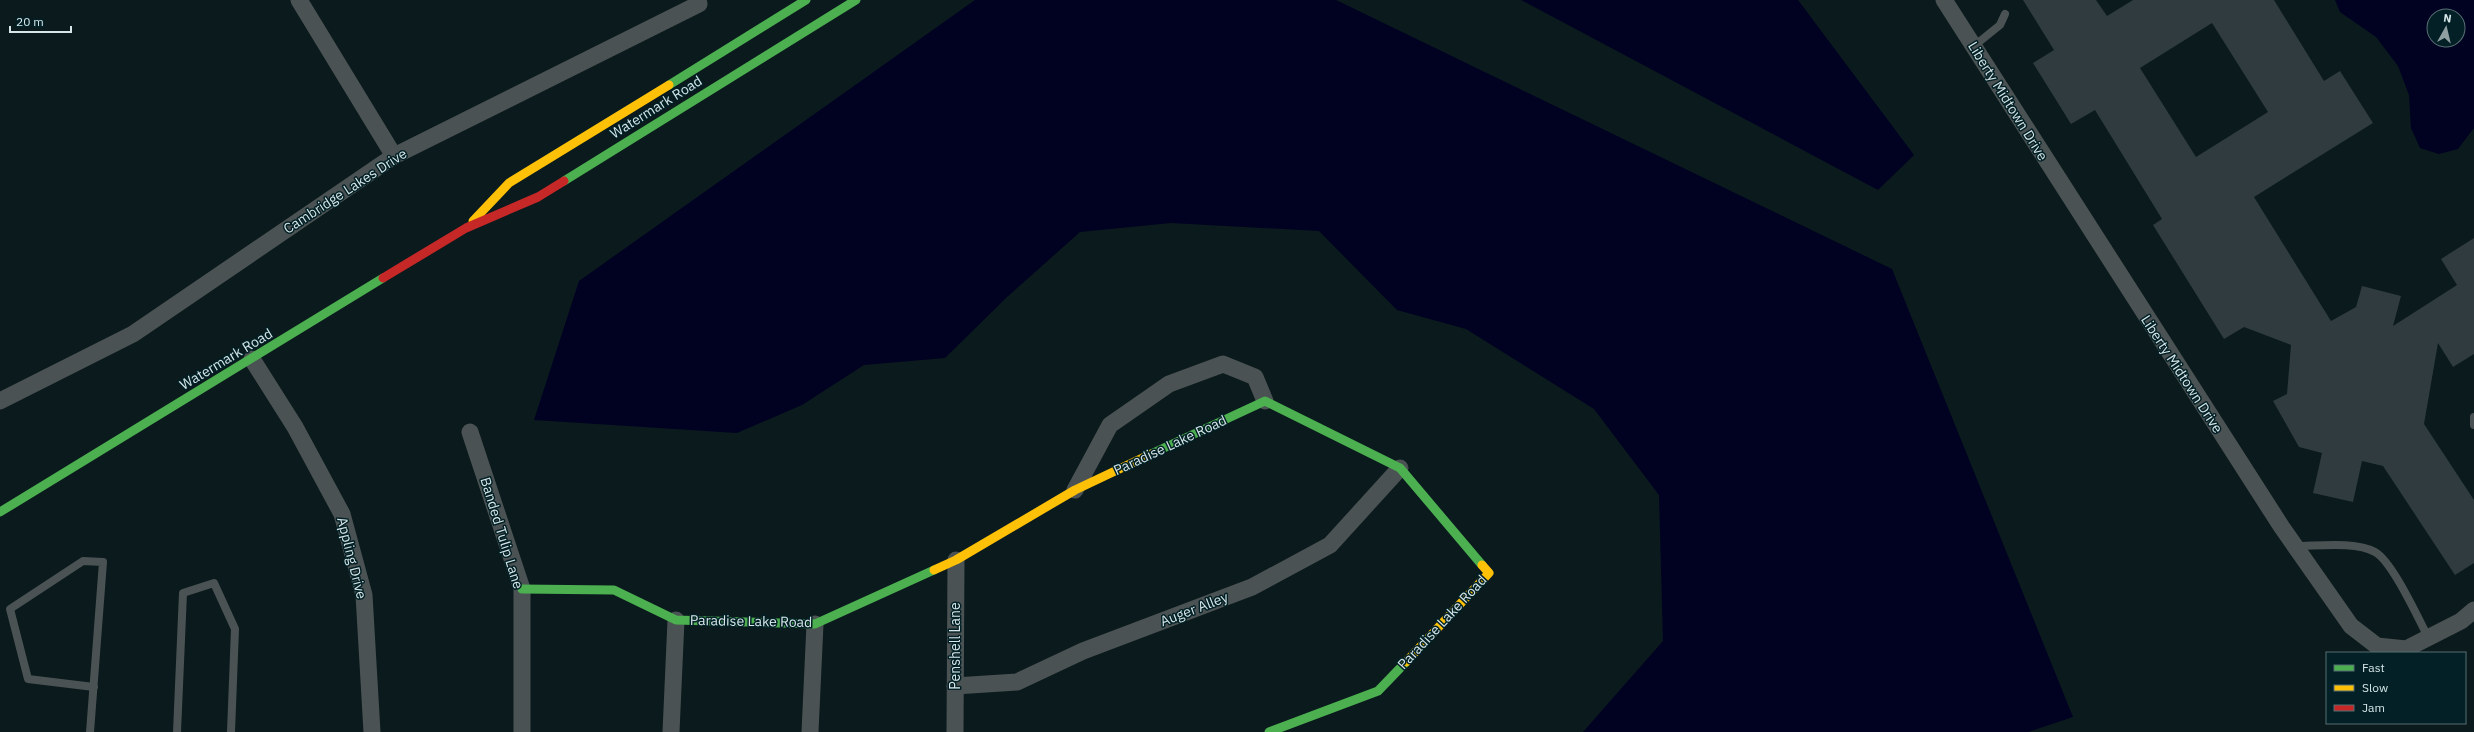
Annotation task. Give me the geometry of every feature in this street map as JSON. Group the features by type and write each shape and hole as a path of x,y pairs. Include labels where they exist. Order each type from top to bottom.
{"street":[{"path":"299,0 394,156"},
{"name":"Cambridge Lakes Drive","path":"0,401 133,334 394,156 699,4 698,0"},
{"name":"Watermark Road","path":"466,228 509,183 806,0"},
{"name":"Watermark Road","path":"0,512 466,228 538,197 856,0"},
{"name":"Liberty Midtown Drive","path":"1944,0 2094,237 2295,546 2351,626 2377,646 2406,649 2461,621 2474,610"},
{"name":"Appling Drive","path":"252,359 295,427 342,514 364,595 372,732"},
{"name":"Paradise Lake Road","path":"1075,490 1110,425 1169,384 1223,364 1255,377 1265,401 1400,468 1489,573 1378,691 1269,732"},
{"name":"Paradise Lake Road","path":"522,589 614,590 676,620 815,624 956,560 1075,490 1265,401"},
{"name":"Banded Tulip Lane","path":"470,432 522,589 522,732"},
{"name":"Auger Alley","path":"955,686 1017,682 1083,651 1252,587 1330,545 1400,468"},
{"name":"Penshell Lane","path":"955,732 956,560"},
{"path":"671,732 676,620"},
{"path":"810,732 815,624"}],"lane":[{"path":"1974,46 2000,25 2005,14"},
{"path":"2474,417 2474,425"},
{"path":"2295,546 2346,545 2374,551 2386,562 2428,638"},
{"path":"90,732 94,687 103,562 83,561 10,609 28,679 94,687"},
{"path":"177,732 183,593 214,583 235,629 231,732"}],"water":[{"path":"975,0 1336,0 1892,269 2073,717 2028,732 1583,732 1663,641 1659,495 1594,409 1466,329 1397,310 1319,231 1171,223 1080,232 1006,298 945,358 864,365 802,405 737,433 534,420 579,281"},
{"path":"1521,0 1798,0 1914,155 1878,190"},
{"path":"2335,0 2474,0 2474,128 2458,149 2439,154 2420,148 2411,128 2409,95 2398,66 2376,37 2340,12"}],"building":[{"path":"2023,0 2096,0 2107,16 2133,0 2274,0 2324,81 2340,71 2373,123 2254,197 2331,321 2356,307 2362,286 2401,296 2393,326 2457,285 2441,259 2474,238 2474,354 2453,367 2438,343 2424,424 2474,500 2474,563 2455,575 2383,466 2362,461 2353,502 2313,493 2322,453 2299,447 2273,401 2287,394 2291,345 2244,327 2224,339 2153,225 2162,219 2095,110 2071,124 2033,63 2054,50","holes":["2212,23 2268,112 2196,157 2140,68"]}],"traffic: fast":[{"path":"669,85 806,0"},
{"path":"564,181 856,0"},
{"path":"0,512 383,278"},
{"path":"1151,454 1265,401 1400,468 1482,565"},
{"path":"522,589 614,590 676,620 815,624 934,570"},
{"path":"1269,732 1378,691 1406,662"}],"traffic: slow":[{"path":"473,221 509,183 669,85"},
{"path":"934,570 956,560 1075,490 1151,454"},
{"path":"1406,662 1489,573 1482,565"}],"traffic: jam":[{"path":"383,278 466,228 538,197 564,181"}]}
